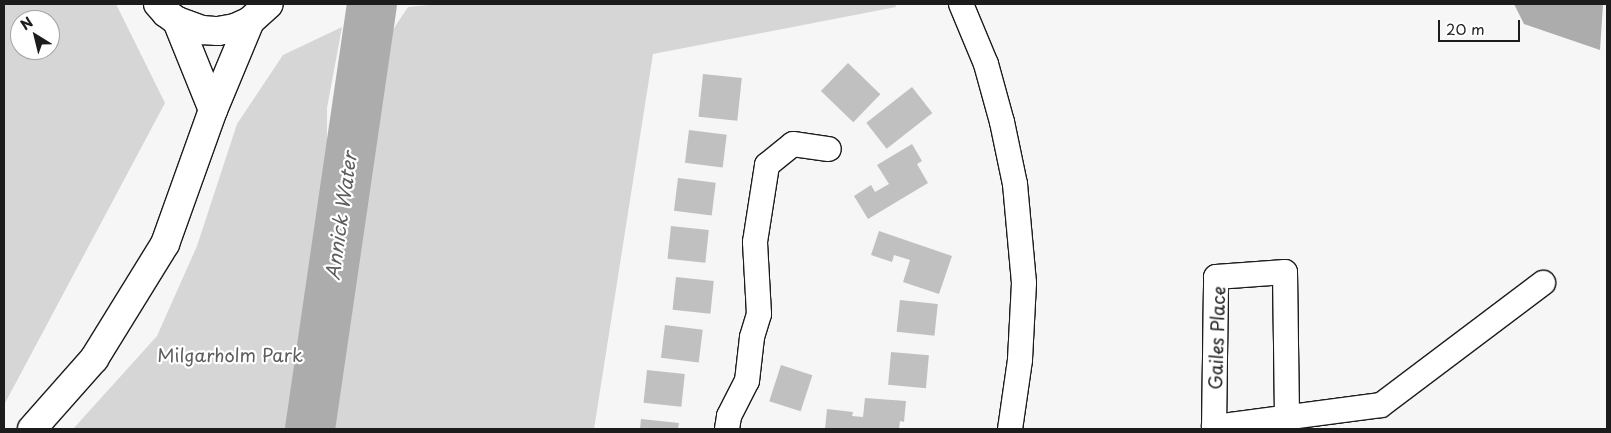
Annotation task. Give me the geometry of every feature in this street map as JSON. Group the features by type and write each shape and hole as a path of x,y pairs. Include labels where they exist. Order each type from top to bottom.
{"main road":[{"path":"168,13 202,30 218,31 235,28 264,8"},
{"path":"32,429 94,358 164,244 212,110 264,8"},
{"path":"168,13 212,110"}],"street":[{"path":"961,4 986,64 1002,122 1015,184 1024,283 1020,360 1010,429"},
{"path":"727,429 729,416 747,382 752,337 759,314 755,242 767,165 793,144 829,149"},
{"name":"Gailes Place","path":"1214,428 1216,277 1285,272 1286,417"},
{"path":"1214,428 1382,405 1543,283"}],"green space":[{"path":"4,4 116,4 165,103 4,405"},
{"path":"438,4 895,4 896,7 653,54 594,429 313,429 316,385 363,75 408,7"},
{"name":"Milgarholm Park","path":"342,27 327,108 327,187 318,241 315,310 292,429 73,429 157,336 197,246 237,124 283,55"}],"shaded area":[{"path":"1514,4 1603,4 1600,50 1524,24"}],"building":[{"path":"848,63 880,94 853,122 821,91"},
{"path":"703,74 742,78 737,121 699,117"},
{"path":"912,87 932,113 887,149 866,123"},
{"path":"689,130 727,135 723,167 685,163"},
{"path":"912,144 922,161 917,164 928,183 868,219 854,196 871,185 875,192 889,184 877,165"},
{"path":"678,178 716,183 712,215 674,211"},
{"path":"671,226 709,230 705,263 668,259"},
{"path":"879,231 952,256 939,294 903,282 910,260 894,255 892,262 871,255"},
{"path":"676,277 714,281 710,314 673,310"},
{"path":"900,300 938,304 934,336 897,332"},
{"path":"665,325 703,330 699,362 661,358"},
{"path":"891,352 929,355 926,388 888,385"},
{"path":"781,365 812,375 801,411 769,401"},
{"path":"647,370 685,374 681,407 644,403"},
{"path":"865,398 906,401 904,422 900,421 899,429 825,429 827,409 853,412 852,416 863,417"},
{"path":"641,419 679,423 678,429 640,429"}],"waterway":[{"name":"Annick Water","path":"310,429 372,4"}]}
